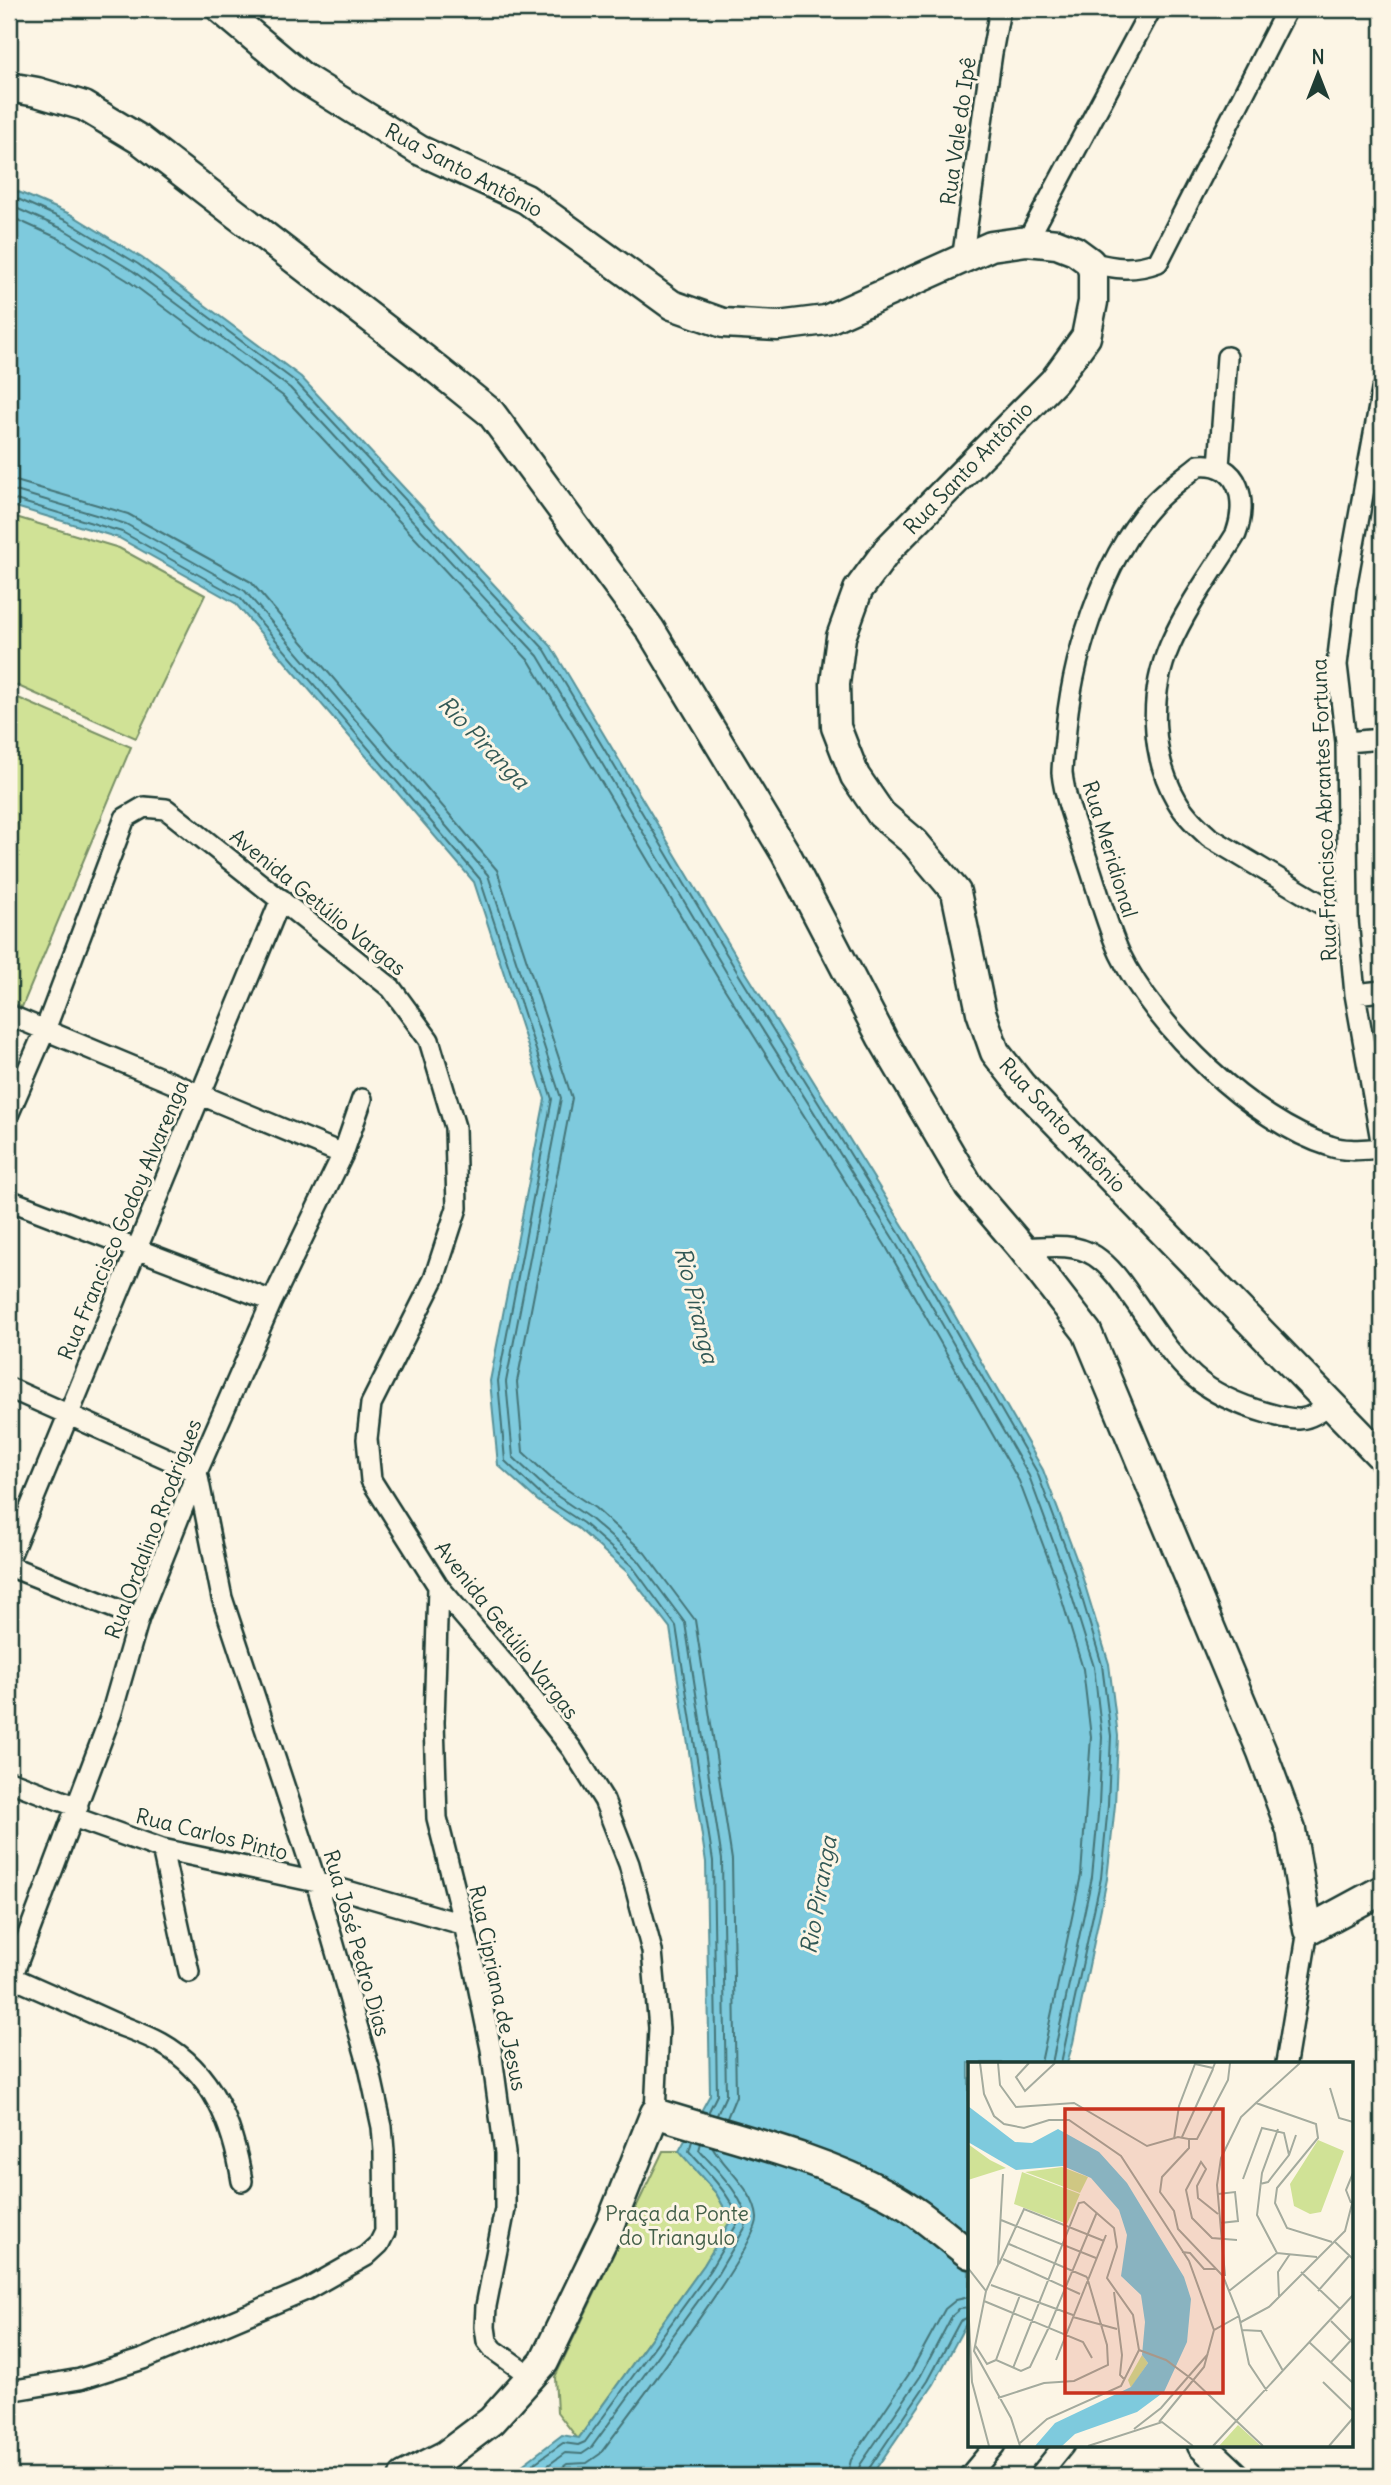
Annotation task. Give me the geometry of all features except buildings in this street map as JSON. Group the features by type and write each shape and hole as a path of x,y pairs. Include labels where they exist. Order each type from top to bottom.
{"main road":[{"name":"Rua Santo Antônio","path":"222,9 302,77 419,150 526,199 672,305 723,323 778,326 826,320 990,246 1027,241 1068,247 1090,262 1093,272 1093,302 1086,337 1054,381 889,548 858,590 841,637 835,684 836,727 855,776 881,814 915,844 956,892 981,1012 995,1052 1021,1085 1382,1457"},
{"path":"9,88 37,92 84,106 139,139 491,414 650,629 786,854 882,1038 969,1186 1022,1248 1087,1332 1277,1791 1291,1830 1308,1930 1382,1890"},
{"path":"404,2476 446,2455 491,2421 532,2377 552,2346 663,2116 809,2159 850,2176 890,2195 968,2253"},
{"path":"1203,2446 1235,2476"}],"street":[{"name":"Rua Vale do Ipê","path":"962,260 1000,9"},
{"path":"1027,241 1151,9"},
{"path":"1090,262 1121,269 1140,268 1158,262 1287,9"},
{"path":"1227,357 1220,466 1236,482 1242,508 1241,521 1236,534 1184,618 1160,675 1156,700 1156,728 1161,756 1176,800 1189,819 1209,837 1348,920"},
{"name":"Rua Francisco Abrantes Fortuna","path":"1381,400 1346,588 1337,665 1346,742 1348,920 1355,994 1382,1147"},
{"name":"Rua Meridional","path":"1220,466 1199,465 1154,503 1118,552 1101,588 1075,667 1067,706 1062,772 1073,817 1119,953 1150,1003 1184,1043 1256,1109 1293,1132 1332,1147 1355,1150 1382,1147"},
{"path":"1346,742 1382,739"},
{"name":"Avenida Getúlio Vargas","path":"45,1030 125,818 144,807 166,809 391,988 429,1040 455,1127 457,1208 434,1279 371,1404 367,1439 371,1480 438,1586 572,1749 604,1800 629,1864 652,1951 663,2116"},
{"name":"Rua Francisco Godoy Alvarenga","path":"9,1559 281,899"},
{"path":"1355,994 1382,991"},
{"path":"9,1016 343,1154"},
{"path":"9,1113 45,1030"},
{"name":"Rua Ordalino Rrodrigues","path":"10,1979 76,1812 111,1715 139,1618 197,1472 272,1301 343,1154 362,1099"},
{"path":"9,1200 272,1301"},
{"path":"1022,1248 1073,1248 1095,1255 1117,1275 1177,1361 1191,1376 1222,1397 1296,1420 1318,1414 1330,1403"},
{"path":"9,1388 197,1472"},
{"name":"Rua José Pedro Dias","path":"9,2391 80,2379 143,2360 306,2290 366,2256 379,2244 385,2232 382,2127 369,2067 316,1882 222,1598 197,1472"},
{"path":"9,1566 139,1618"},
{"name":"Rua Cipriana de Jesus","path":"438,1586 434,1723 437,1818 473,1961 491,2049 505,2153 505,2209 486,2306 487,2341 505,2360 532,2377"},
{"name":"Rua Carlos Pinto","path":"9,1781 162,1849 316,1882 462,1924"},
{"path":"162,1849 189,1972"},
{"path":"1286,2062 1308,1930"},
{"path":"10,1979 144,2034 187,2061 210,2086 225,2114 242,2180"},
{"path":"969,2476 994,2446"},
{"path":"1039,2476 1063,2446"}],"green space":[{"path":"9,515 119,548 205,595 136,738 9,682"},
{"path":"9,694 131,747 22,1007 9,1002"},
{"name":"Praça da Ponte do Triangulo","path":"663,2151 679,2151 716,2193 731,2220 704,2265 578,2439 557,2412 555,2377"}],"water":[{"name":"Rio Piranga","path":"9,188 70,214 142,258 301,377 551,646 742,966 907,1232 1043,1470 1079,1566 1109,1664 1118,1736 1115,1805 1107,1879 1067,2062 968,2062 968,2320 934,2384 871,2476 502,2476 521,2466 562,2435 579,2438 704,2265 731,2220 716,2193 679,2151 710,2095 706,1862 670,1628 627,1572 579,1529 538,1501 498,1465 490,1381 545,1099 474,882 235,603 119,538 9,505"}]}
